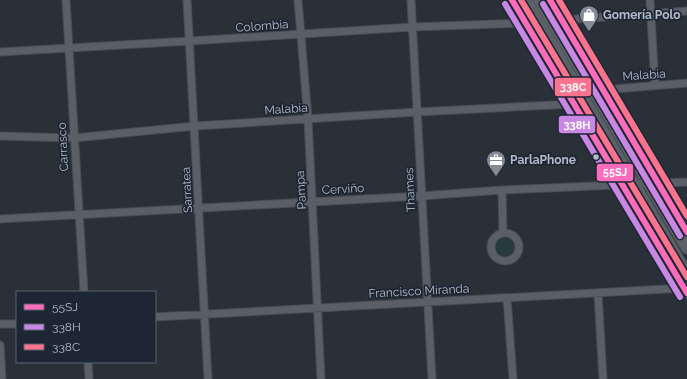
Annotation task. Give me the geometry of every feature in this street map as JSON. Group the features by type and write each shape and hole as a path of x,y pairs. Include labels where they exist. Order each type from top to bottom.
{"main road":[{"path":"525,0 525,23 558,55"},
{"path":"525,0 558,55 627,184 687,274"},
{"path":"539,0 600,93 625,126 631,154"},
{"path":"600,93 631,154 653,183 687,238"},
{"path":"653,183 687,248"}],"street":[{"name":"Carrasco","path":"66,0 78,215 84,291"},
{"name":"Sarratea","path":"187,0 208,379"},
{"name":"Pampa","path":"298,0 308,119 321,379"},
{"name":"Thames","path":"411,0 432,379"},
{"path":"512,0 574,104 627,184 686,291"},
{"path":"550,0 600,93"},
{"path":"650,0 655,85"},
{"path":"562,20 687,11"},
{"name":"Colombia","path":"0,52 190,42 412,27 525,23"},
{"name":"Malabia","path":"600,93 655,85 687,83"},
{"name":"Malabia","path":"0,136 74,138 195,126 574,104"},
{"path":"625,126 653,183 687,232"},
{"name":"Cerviño","path":"0,219 421,196 502,190 687,182"},
{"path":"502,190 503,233"},
{"path":"503,233 512,235 518,241 520,246 518,254 507,262 498,260 494,256 491,247 495,238 503,233"},
{"name":"Francisco Miranda","path":"156,317 598,293 686,291"},
{"path":"598,293 603,379"},
{"path":"507,298 513,379"},
{"path":"0,324 16,324"},
{"path":"0,345 2,379"},
{"path":"88,363 89,379"}],"green space":[{"path":"529,0 534,0 634,169 634,174"},
{"path":"505,238 512,241 515,248 512,255 505,258 498,255 495,248 498,241"}],"transit line":[{"name":"55SJ","path":"512,0 687,293"},
{"name":"338C","path":"521,0 687,277"},
{"name":"55SJ","path":"550,0 687,232"},
{"name":"338C","path":"559,0 687,216"},
{"name":"338H","path":"505,4 680,297"},
{"name":"338H","path":"543,4 680,236"}],"place":[{"name":"Gomería Polo","path":"589,32"},
{"name":"ParlaPhone","path":"496,177"}]}
